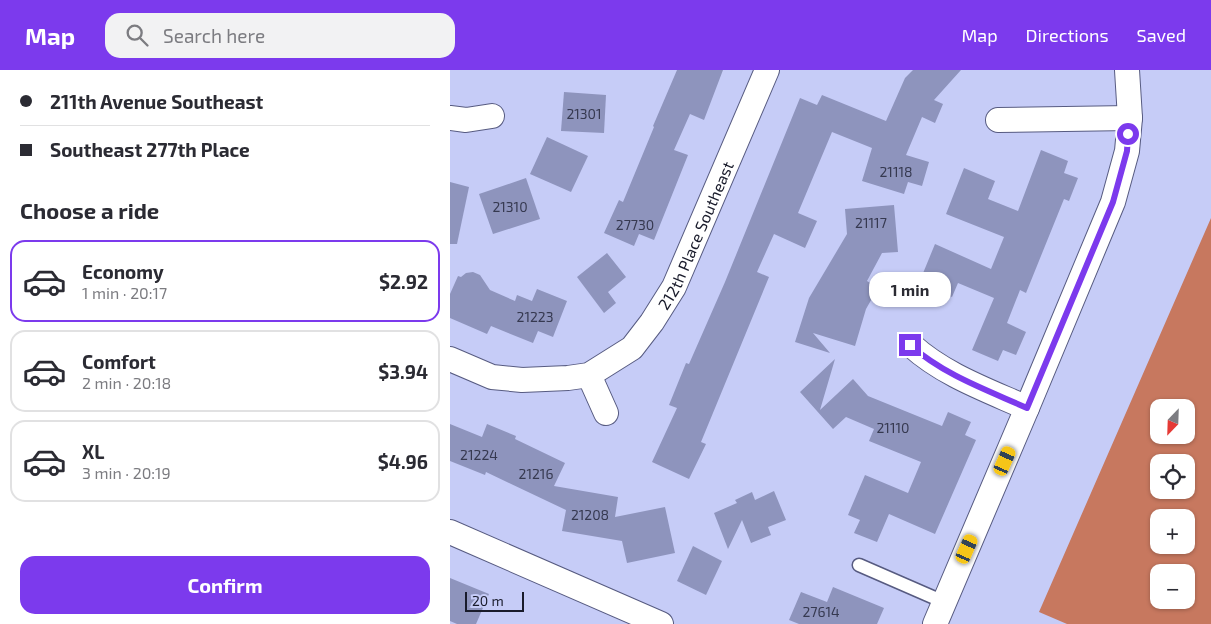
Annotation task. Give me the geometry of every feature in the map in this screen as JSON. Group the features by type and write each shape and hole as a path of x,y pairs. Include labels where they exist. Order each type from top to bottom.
{"street":[{"name":"212th Place Southeast","path":"590,375 632,348 652,322 674,287 767,70"},
{"path":"934,624 1113,202 1127,151 1130,118 1127,70"},
{"path":"450,118 466,120 492,116"},
{"path":"998,120 1130,118"},
{"path":"910,345 945,371 1027,408"},
{"path":"450,359 492,377 522,380 590,375 606,414"},
{"path":"450,532 660,624"}],"lane":[{"path":"860,565 944,602"}],"shaded area":[{"path":"1211,218 1211,624 1067,624 1039,612"}],"building":[{"path":"677,70 723,70 704,120 690,114 674,150 688,155 654,240 639,234 634,246 604,233 619,200 623,202"},
{"path":"913,70 961,70 934,100 943,104 935,123 922,117 906,155 929,162 922,186 908,182 904,194 862,181 872,148 832,132 798,213 817,221 805,248 774,234 757,272 769,277 701,442 706,444 689,479 652,462 677,408 669,405 686,363 689,364 725,282 800,98 817,105 822,95 886,121 905,78"},
{"path":"564,92 606,95 604,133 561,131"},
{"path":"547,137 588,156 571,192 530,174"},
{"path":"1041,150 1068,161 1064,173 1078,178 1069,201 1064,199 1026,293 1020,290 1007,323 1026,332 1016,355 1003,350 998,361 972,350 994,298 958,283 952,297 919,283 935,244 991,269 1004,237 946,214 964,168 995,181 988,199 1018,211"},
{"path":"526,178 540,219 493,234 479,194"},
{"path":"450,182 469,187 457,244 450,244"},
{"path":"894,205 898,252 882,253 867,281 878,288 866,309 855,346 813,333 830,353 795,342 809,298 847,234 845,209"},
{"path":"607,253 626,277 608,292 616,303 604,313 577,277"},
{"path":"473,272 480,275 490,290 515,301 517,295 532,301 537,289 567,301 553,337 538,331 533,343 491,326 487,334 450,318 450,294 458,276 461,277 466,273"},
{"path":"835,359 820,410 853,379 868,396 942,426 948,412 971,422 965,435 976,440 935,534 889,514 877,542 854,533 860,520 848,515 865,475 908,493 921,462 869,441 874,429 846,417 833,429 800,392"},
{"path":"450,424 482,437 487,424 516,436 515,439 565,463 554,486 618,497 615,517 665,507 675,553 627,563 622,541 562,531 566,510 486,472 485,475 450,461"},
{"path":"774,491 786,520 768,527 771,535 751,543 742,520 728,549 714,513 737,503 735,500 752,492 755,500"},
{"path":"693,546 722,561 706,595 677,581"},
{"path":"450,578 489,594 476,624 457,624 450,621"},
{"path":"833,587 884,608 877,624 799,624 789,620 801,592 827,602"}],"route":[{"path":"910,345 945,371 1027,408 1113,202 1127,151 1128,134"}]}
